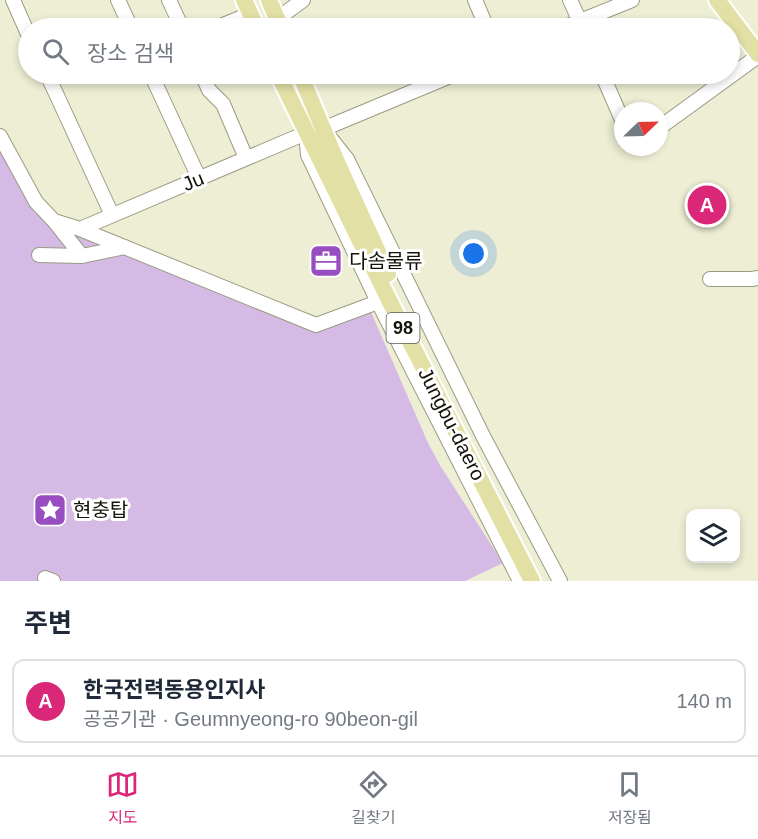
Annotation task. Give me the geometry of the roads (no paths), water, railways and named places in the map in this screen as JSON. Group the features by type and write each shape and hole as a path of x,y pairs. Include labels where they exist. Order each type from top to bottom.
{"main road":[{"path":"269,0 277,18"},
{"path":"717,0 730,18"},
{"path":"740,31 758,55"},
{"name":"Jungbu-daero","path":"284,84 314,131 540,581"},
{"name":"Jungbu-daero","path":"302,84 314,131 392,306 520,580"}],"street":[{"path":"13,0 21,18"},
{"path":"118,0 126,18"},
{"path":"170,0 178,18"},
{"path":"284,18 303,0"},
{"path":"475,0 483,18"},
{"path":"570,0 579,18"},
{"path":"595,18 626,2"},
{"path":"740,68 758,55"},
{"path":"52,84 112,215"},
{"path":"156,84 199,178"},
{"path":"206,84 209,90 223,104 246,158"},
{"name":"Ju","path":"80,229 246,158 430,84"},
{"path":"606,84 614,102"},
{"path":"668,121 719,84"},
{"path":"520,580 378,302 308,155 314,131 347,159 483,436 560,581"},
{"path":"0,136 36,202 82,255"},
{"path":"54,221 80,229 316,325 378,302"},
{"path":"39,255 82,255 125,247"},
{"path":"710,279 758,278"}],"place":[{"name":"한국전력동용인지사","path":"707,205"},
{"name":"다솜물류","path":"326,261"},
{"name":"현충탑","path":"50,510"}]}
